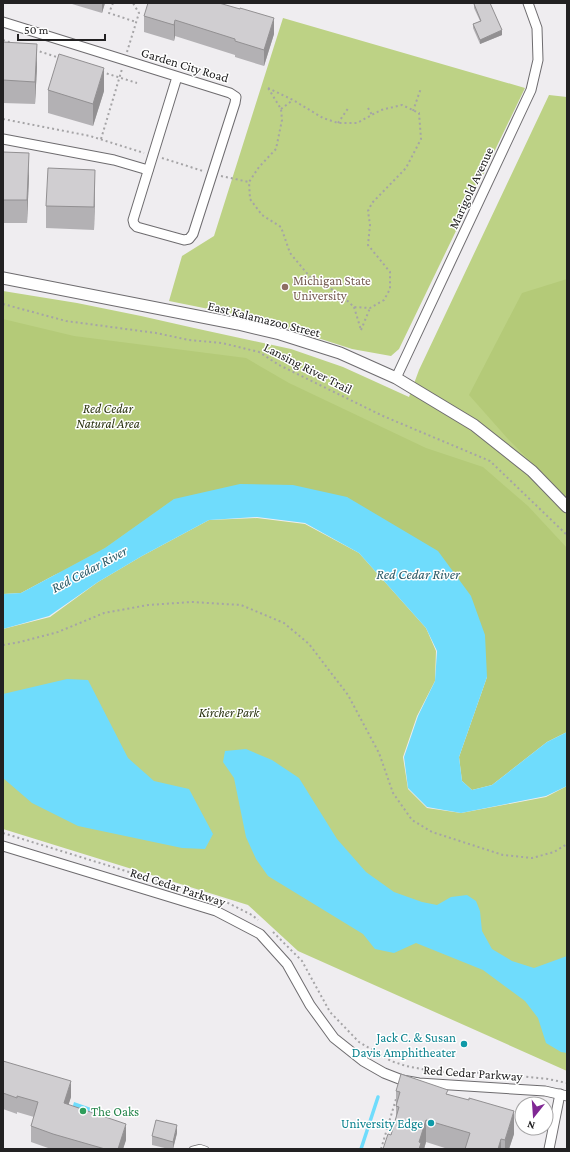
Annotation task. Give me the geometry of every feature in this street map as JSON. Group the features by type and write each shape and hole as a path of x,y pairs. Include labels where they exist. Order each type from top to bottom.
{"street":[{"name":"Marigold Avenue","path":"396,378 531,90 538,60 537,28 528,3"},
{"name":"Garden City Road","path":"3,22 230,93 236,97 213,174"},
{"path":"177,77 133,220 134,224 137,227 184,240 190,239 194,234 213,174"},
{"path":"3,139 114,160 148,170"},
{"name":"East Kalamazoo Street","path":"3,278 238,324 280,334 340,353 396,378 474,425 532,472 567,507"},
{"name":"Red Cedar Parkway","path":"3,846 216,911 260,934 287,964 310,1005 334,1038 363,1061 384,1073 402,1080 420,1083 545,1091 564,1095"},
{"path":"550,1149 564,1095"}],"lane":[{"path":"192,1149 200,1147 206,1149"}],"path":[{"path":"113,3 110,13 136,22"},
{"path":"101,139 139,13 133,3"},
{"path":"3,40 15,44"},
{"path":"34,50 63,59"},
{"path":"99,71 137,83"},
{"path":"354,307 370,308 384,300 390,289 390,272 368,245 370,225 368,211 372,202 406,168 421,138 418,113 402,105 381,110 357,123 338,123 323,118 293,100 268,88 281,109 282,120 276,149 259,167 249,182 250,198 262,215 281,227 290,253 310,277 340,294 354,307 361,330 370,308"},
{"path":"413,111 421,88"},
{"path":"281,109 293,100"},
{"path":"338,123 348,107"},
{"path":"368,108 372,115"},
{"path":"3,119 90,136 213,174 249,182"},
{"name":"Lansing River Trail","path":"3,304 66,321 156,333 183,339 222,343 259,352 279,365 383,416 490,461 567,535"},
{"path":"3,644 20,642 58,632 104,613 148,605 192,602 241,605 284,623 309,644 348,695 379,753 393,793 412,820 432,832 503,855 532,858 554,852 567,844"},
{"path":"381,1149 397,1097"}],"green space":[{"path":"283,18 525,88 399,349 391,356 352,349 259,319 169,301 182,256 214,236"},
{"name":"Red Cedar Natural Area","path":"549,95 567,97 567,732 487,677 293,485 3,594 3,291 77,303 291,349 343,367 409,397 419,370"},
{"path":"567,279 567,498 508,439 469,395 522,293"},
{"name":"Red Cedar Natural Area","path":"3,319 74,336 246,358 289,383 426,448 483,467 528,506 567,548 567,732 547,742 492,785 472,790 462,781 459,757 487,677 347,497 174,499 105,548 21,593 3,594"},
{"name":"Kircher Park","path":"257,518 305,524 359,553 426,628 436,651 435,681 417,716 403,757 408,789 427,808 461,813 546,797 567,786 567,1071 298,951 248,905 3,829 3,629 50,617 98,582 142,556 209,520"}],"water":[{"name":"Red Cedar River","path":"240,484 293,485 347,497 438,551 471,596 485,635 487,677 459,757 462,781 472,790 492,785 547,742 567,732 567,786 546,796 461,813 427,807 408,788 404,757 418,716 435,681 437,651 426,628 359,553 305,523 257,517 209,520 142,556 98,582 49,616 3,629 3,594 21,593 105,548 174,499"},
{"path":"67,679 88,680 128,758 154,781 189,789 213,834 205,849 182,848 78,826 32,803 3,778 3,694"},
{"path":"246,749 272,760 299,778 337,839 366,872 394,892 422,902 437,905 451,897 467,895 476,901 480,911 482,931 492,949 512,961 534,968 567,956 567,1053 561,1052 546,1043 538,1018 525,1001 483,970 416,943 394,953 375,949 363,934 268,876 256,859 246,837 234,778 223,762 225,751"},
{"name":"The Oaks","path":"74,1102 94,1109 91,1119 71,1113"}],"building":[{"path":"148,3 219,3 274,18 264,50 175,20 174,25 144,16"},
{"path":"490,3 502,30 480,40 473,24 481,21 474,4"},
{"path":"3,42 37,44 35,82 3,80"},
{"path":"59,54 104,68 93,104 48,90"},
{"path":"3,152 29,153 27,200 3,200"},
{"path":"48,168 95,170 94,207 46,206"},
{"path":"3,1061 71,1081 64,1103 126,1124 118,1149 105,1149 31,1126 38,1102 17,1096 17,1098 3,1093"},
{"path":"401,1074 448,1090 446,1094 469,1100 469,1098 514,1111 505,1140 501,1139 498,1149 465,1149 470,1133 426,1120 419,1142 421,1143 419,1149 383,1149 388,1134 391,1135 399,1107 396,1106 400,1092 396,1091"},
{"path":"156,1120 177,1125 173,1142 152,1136"}],"waterway":[{"path":"361,1149 378,1097"}],"place":[{"name":"Michigan State University","path":"285,287"},
{"name":"Jack C. & Susan Davis Amphitheater","path":"464,1044"},
{"name":"The Oaks","path":"83,1111"},
{"name":"University Edge","path":"431,1123"}]}
